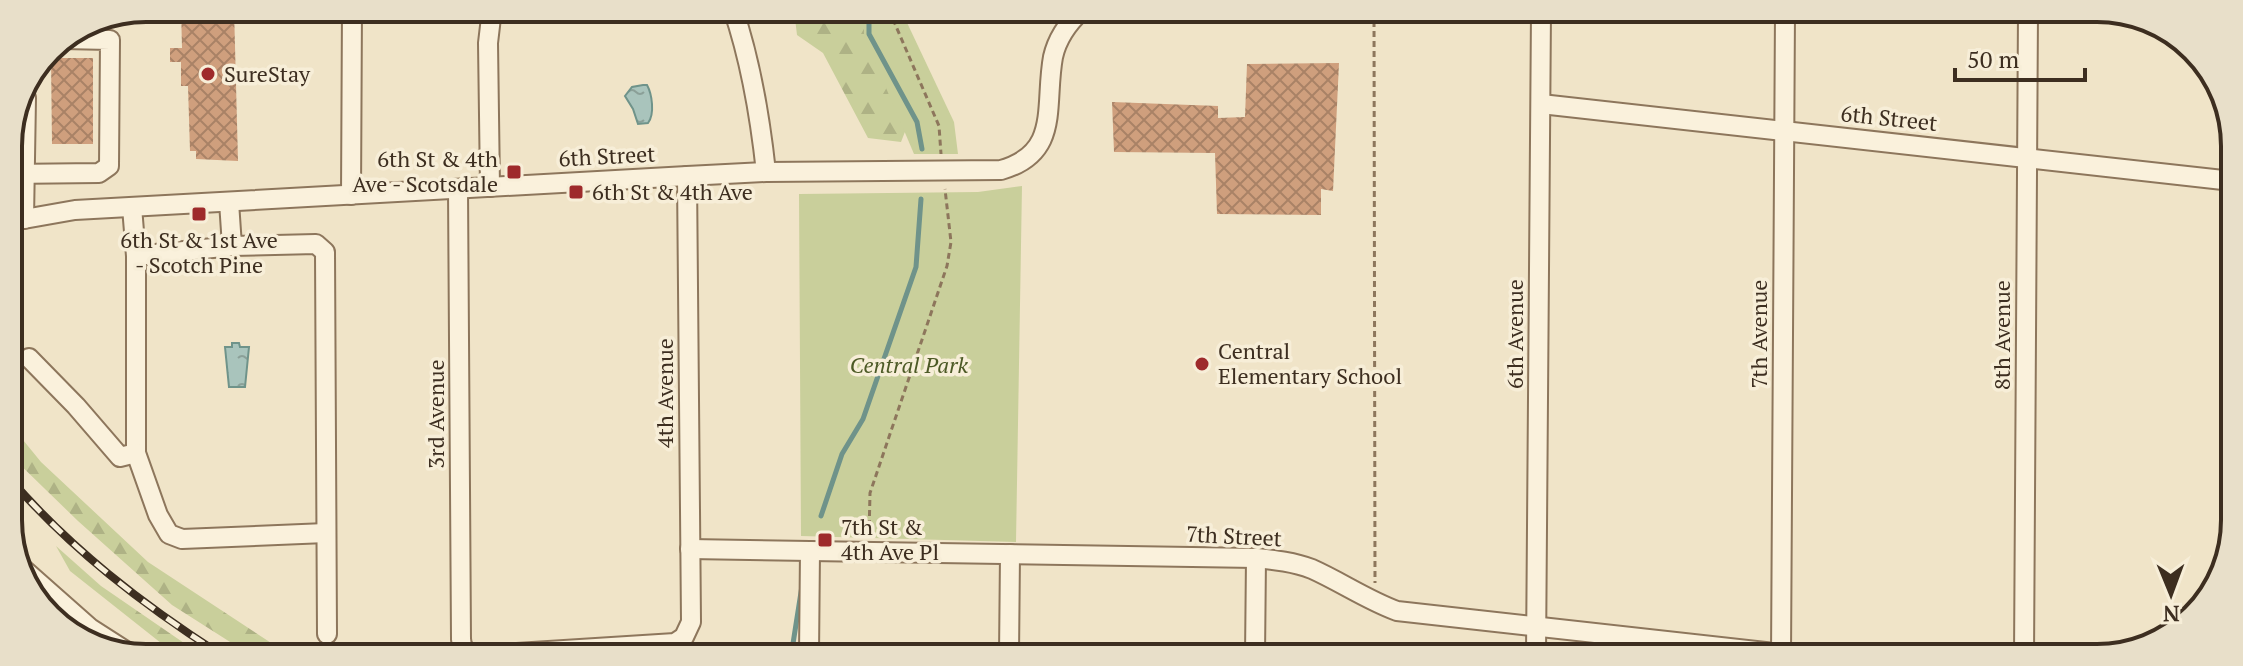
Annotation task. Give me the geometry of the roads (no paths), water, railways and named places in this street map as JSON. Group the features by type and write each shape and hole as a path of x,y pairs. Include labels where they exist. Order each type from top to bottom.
{"street":[{"path":"351,195 352,22"},
{"path":"490,22 488,43 490,187"},
{"path":"737,22 753,80 766,172"},
{"name":"6th Street","path":"22,218 75,210 766,172 1001,170 1027,159 1045,133 1056,49 1070,22"},
{"name":"6th Avenue","path":"1536,644 1541,22"},
{"name":"7th Avenue","path":"1781,644 1785,22"},
{"name":"8th Avenue","path":"2024,644 2028,22"},
{"path":"22,174 99,173 109,166 110,40 95,33"},
{"name":"6th Street","path":"1541,104 2221,180"},
{"name":"4th Avenue","path":"659,644 675,643 689,630 691,610 687,176"},
{"name":"3rd Avenue","path":"458,189 465,644"},
{"path":"229,202 232,246"},
{"path":"132,207 136,256 136,453 158,515 169,534 182,539 326,533"},
{"path":"136,256 232,246 316,244 325,252 327,634"},
{"path":"29,358 120,457 136,453"},
{"name":"7th Street","path":"690,549 1256,558 1310,568 1375,603 1397,611 1688,644"},
{"path":"809,644 810,551"},
{"path":"1009,644 1010,554"},
{"path":"1255,644 1256,558"},
{"path":"40,584 103,636"}],"water":[{"path":"647,85 652,115 648,123 638,124 625,96 632,87"},
{"path":"232,343 249,347 245,387 229,387 225,347 232,347"}],"waterway":[{"path":"869,22 869,34 917,122 922,149"},
{"path":"821,516 842,454 863,419 916,267 921,199"},
{"path":"793,644 802,586"}],"railway":[{"path":"22,493 109,574 205,644"}],"place":[{"name":"SureStay","path":"208,74"},
{"name":"6th St & 4th Ave - Scotsdale","path":"514,172"},
{"name":"6th St & 4th Ave","path":"576,192"},
{"name":"6th St & 1st Ave - Scotch Pine","path":"199,214"},
{"name":"Central Elementary School","path":"1202,364"},
{"name":"7th St & 4th Ave Pl","path":"825,540"}],"park label":[{"name":"Central Park","path":"909,365"}]}
